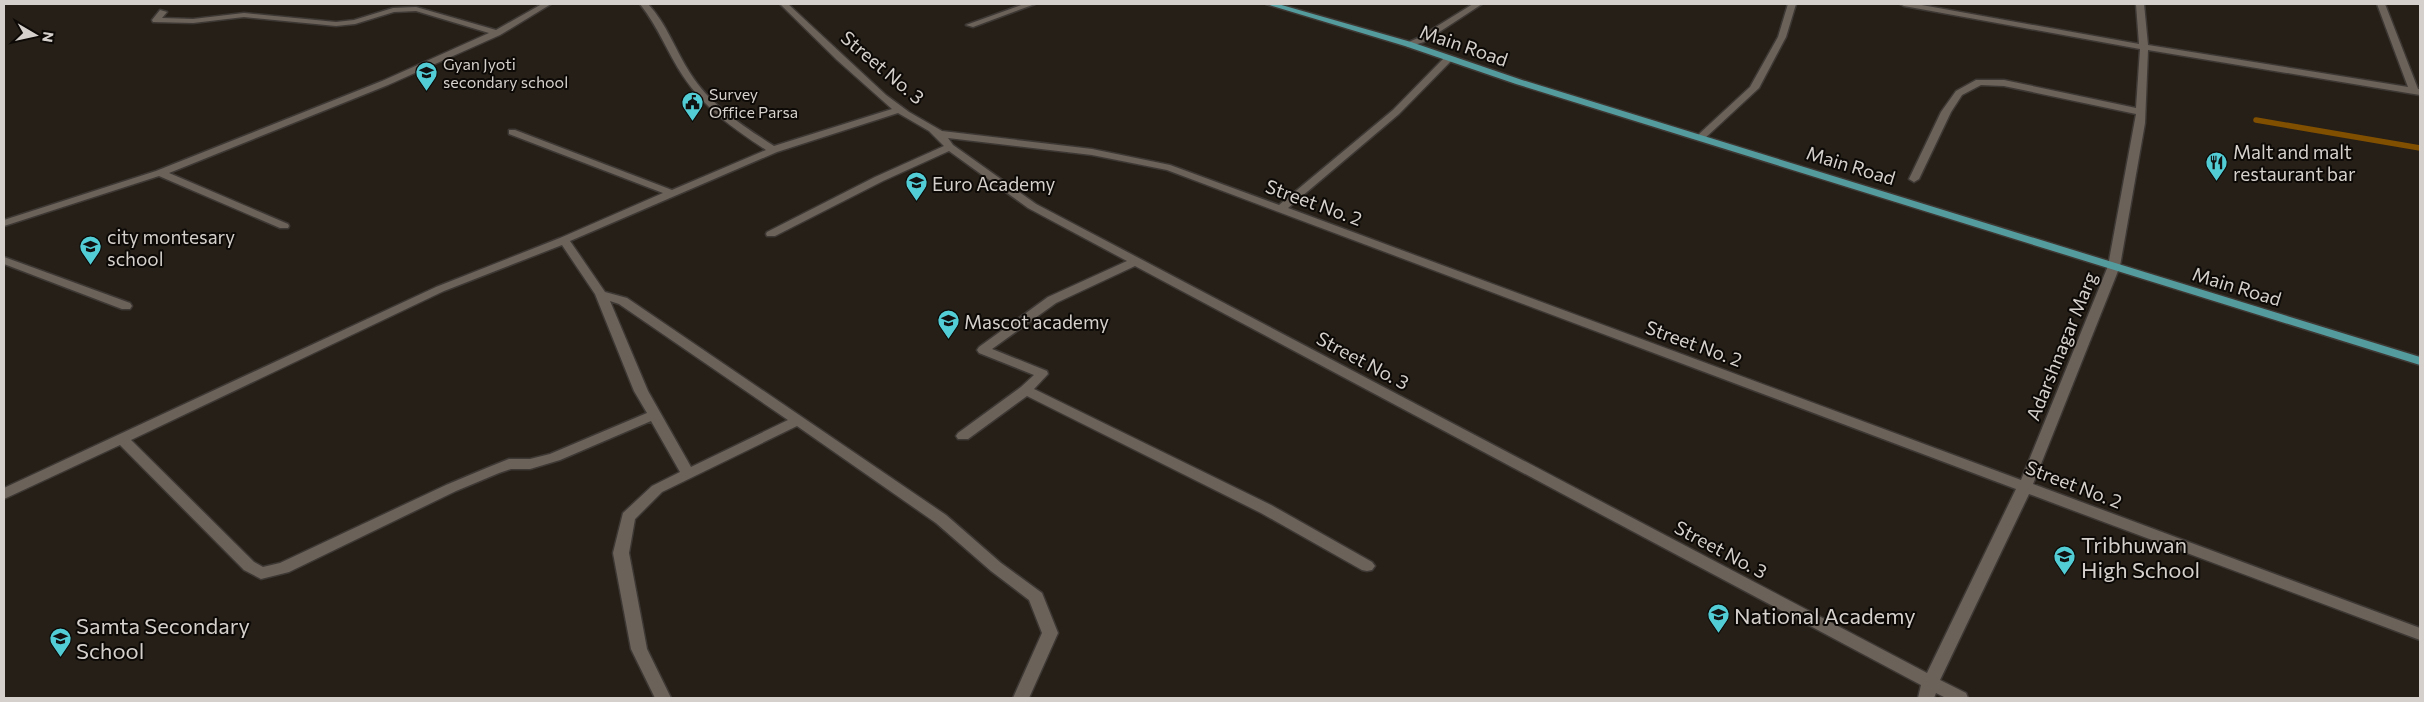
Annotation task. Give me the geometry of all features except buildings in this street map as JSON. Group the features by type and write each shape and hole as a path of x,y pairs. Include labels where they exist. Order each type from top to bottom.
{"main road":[{"name":"Main Road","path":"1270,4 1408,44 2420,361"}],"street":[{"path":"336,24 388,4"},
{"path":"4,223 160,173 385,83 496,33 547,4"},
{"path":"644,4 660,27 687,77 724,118 773,150"},
{"name":"Street No. 3","path":"784,4 899,110 942,134 950,147 1032,206 1960,698"},
{"path":"970,25 1032,4"},
{"path":"1408,44 1421,40 1478,4"},
{"path":"1701,137 1754,88 1782,37 1792,4"},
{"path":"1904,4 2417,91"},
{"name":"Adarshnagar Marg","path":"1926,698 1930,681 2025,486 2114,266 2141,112 2144,46 2140,4"},
{"path":"2381,4 2417,91"},
{"path":"163,12 156,20 193,21 244,15 336,24 355,22 392,10 416,8 496,33"},
{"path":"1280,209 1396,112 1449,58"},
{"path":"1914,179 1946,112 1959,94 1979,82 2004,83 2141,112"},
{"path":"4,494 440,289 564,240 773,150 899,110"},
{"path":"512,132 672,193"},
{"name":"Street No. 2","path":"942,134 1130,158 1170,168 2420,634"},
{"path":"771,234 879,179 950,147"},
{"path":"160,173 284,226"},
{"path":"564,240 601,294 641,391 688,474"},
{"path":"4,260 126,306"},
{"path":"963,436 1026,390 1042,374 983,350 1052,300 1136,262"},
{"path":"601,294 623,302 799,420 941,519 996,567 1036,597 1050,633 1021,698"},
{"path":"1026,390 1266,509 1366,566"},
{"path":"122,439 249,566 261,572 284,568 451,488 494,470 509,464 530,464 555,457 654,414"},
{"path":"663,698 639,648 621,553 628,517 657,489 799,420"}],"waterway":[{"path":"2256,120 2420,148"}],"place":[{"name":"Gyan Jyoti secondary school","path":"427,91"},
{"name":"Survey Office Parsa","path":"693,121"},
{"name":"Malt and malt restaurant bar","path":"2217,181"},
{"name":"Euro Academy","path":"916,202"},
{"name":"city montesary school","path":"91,266"},
{"name":"Mascot academy","path":"948,340"},
{"name":"Tribhuwan High School","path":"2065,576"},
{"name":"National Academy","path":"1718,634"},
{"name":"Samta Secondary School","path":"60,657"}]}
